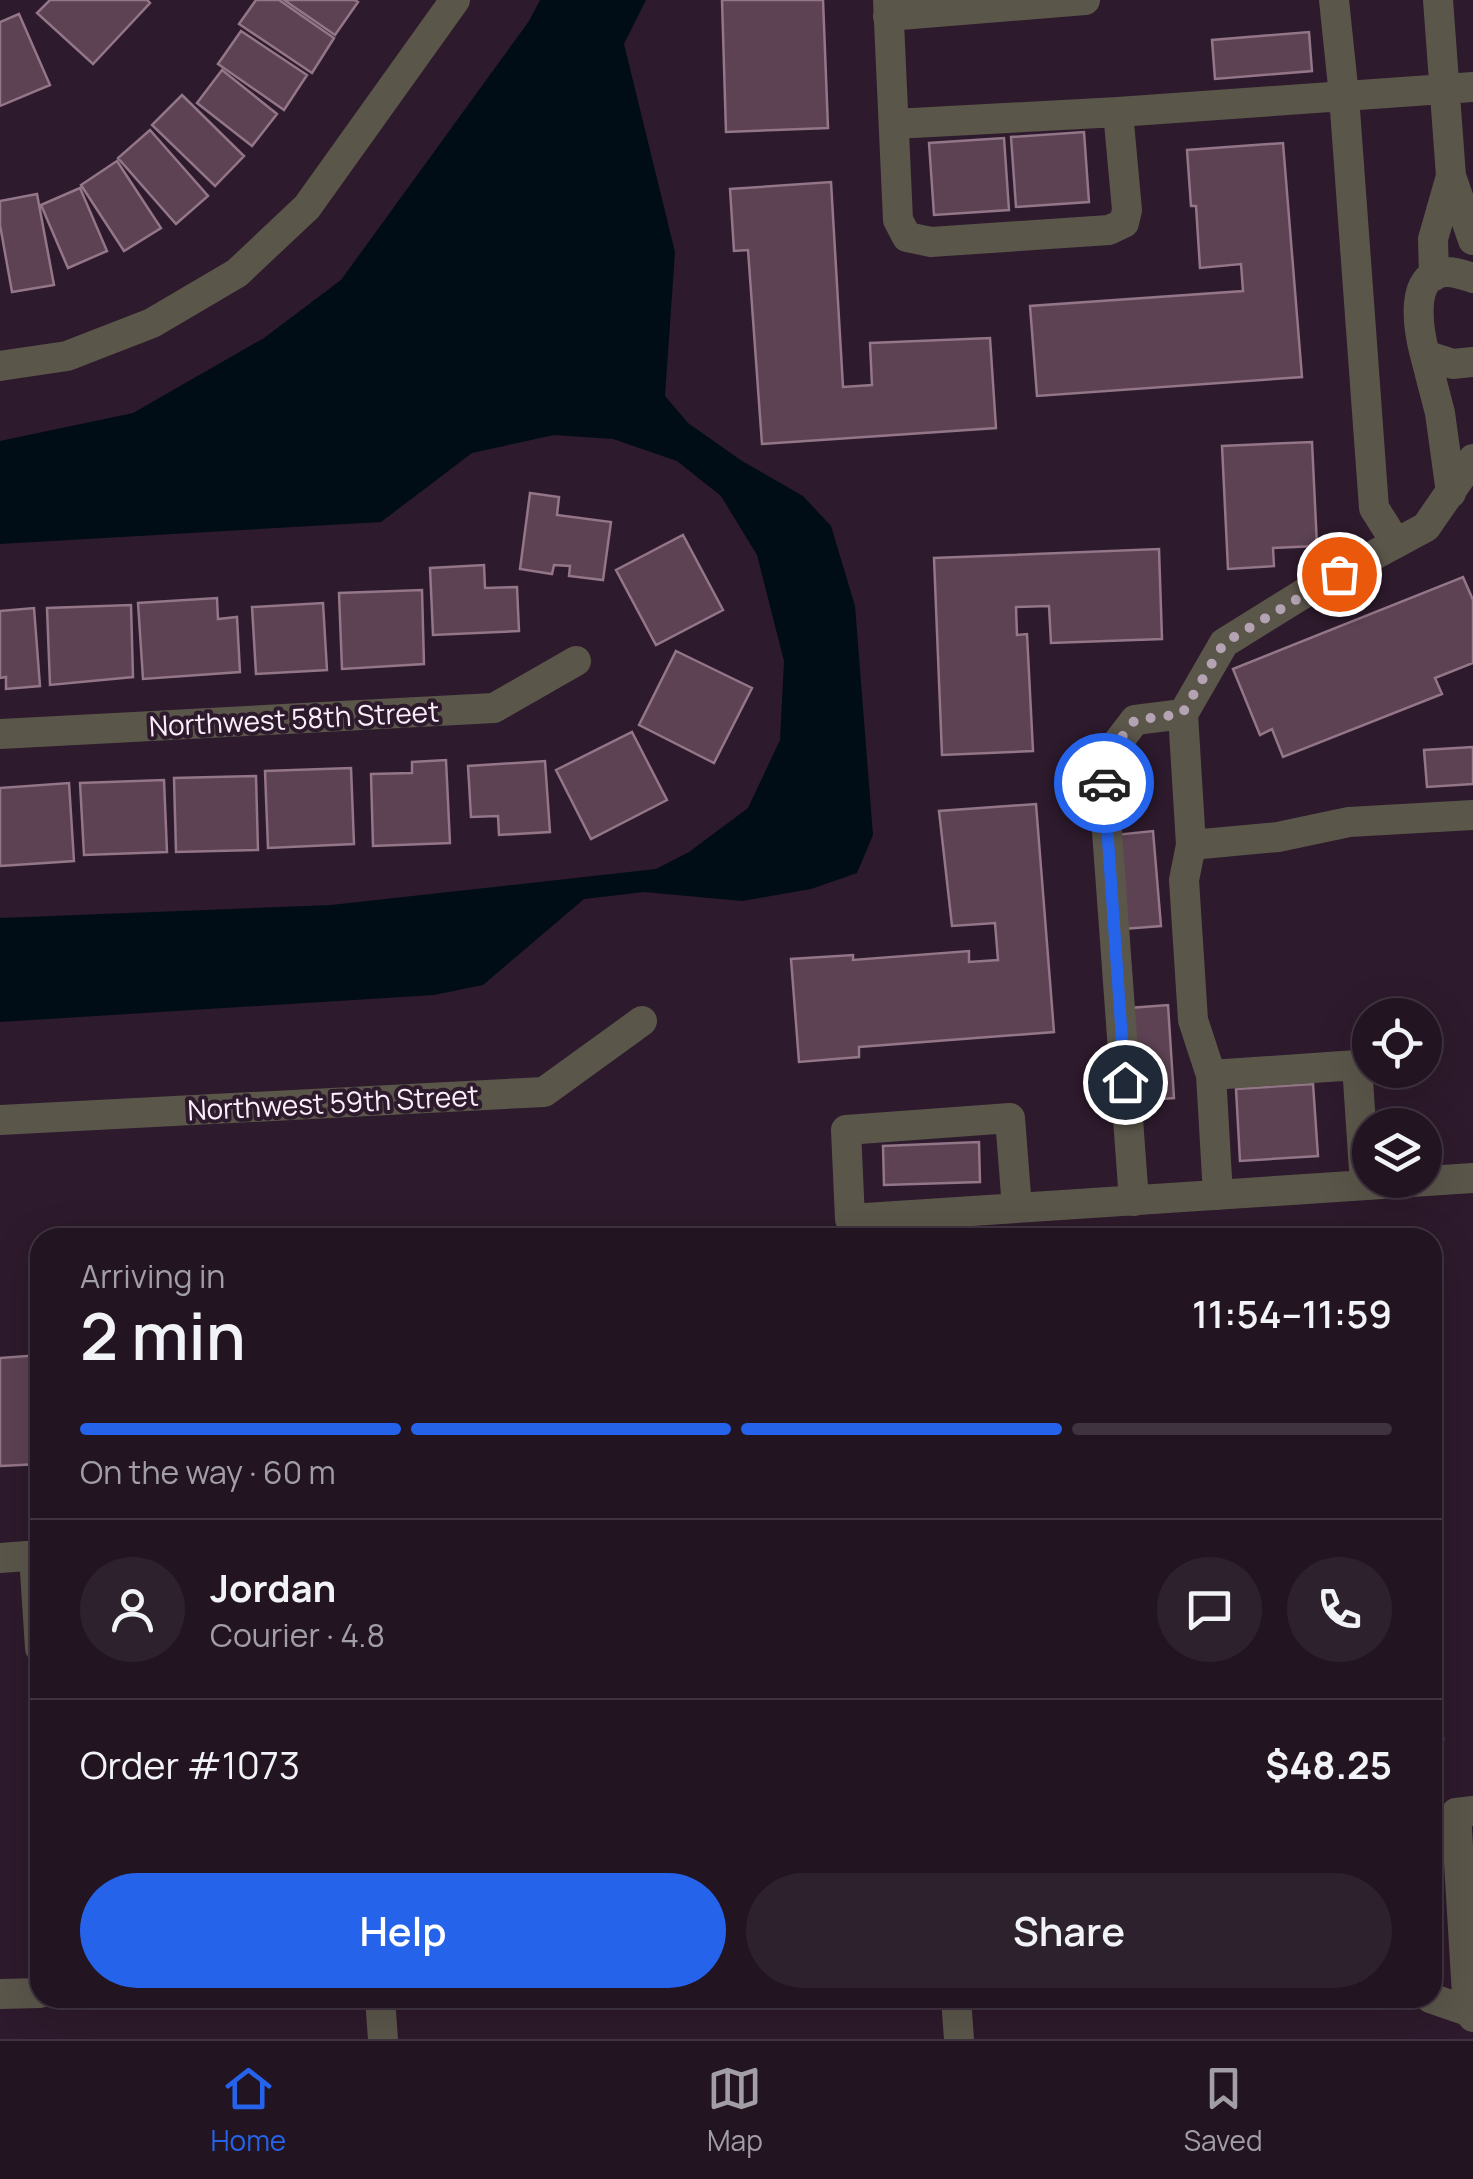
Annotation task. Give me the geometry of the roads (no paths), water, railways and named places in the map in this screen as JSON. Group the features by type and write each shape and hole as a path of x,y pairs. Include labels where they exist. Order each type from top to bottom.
{"street":[{"path":"0,366 68,356 152,323 237,273 307,208 455,0"},
{"path":"1086,0 888,8 898,220 907,237 932,242 1109,230 1124,223 1127,210 1118,112"},
{"path":"1334,0 1374,508 1396,543"},
{"path":"1434,276 1433,239 1451,176 1459,88 1438,0"},
{"path":"894,124 1459,88"},
{"path":"1451,176 1473,240"},
{"path":"1451,492 1440,413 1418,325 1420,292 1434,276 1447,272 1473,278"},
{"path":"1426,355 1453,364 1473,362"},
{"path":"1218,1196 1212,1075 1193,1020 1184,880 1191,845 1182,714 1224,643 1310,590 1426,527 1473,459"},
{"name":"Northwest 58th Street","path":"0,734 494,708 576,661"},
{"path":"1134,1201 1102,763 1135,720 1182,714"},
{"path":"1191,845 1278,837 1348,822 1473,815"},
{"name":"Northwest 59th Street","path":"0,1120 544,1092 642,1021"},
{"path":"1212,1075 1356,1065 1359,1108"},
{"path":"1017,1208 1010,1118 846,1130 850,1219 1352,1186"},
{"path":"1442,1180 1473,1178"},
{"path":"0,1558 30,1556"},
{"path":"1442,2002 1471,2012 1454,1813"},
{"path":"0,1994 30,1992"},
{"path":"381,2008 383,2039"},
{"path":"957,2008 959,2039"}]}
